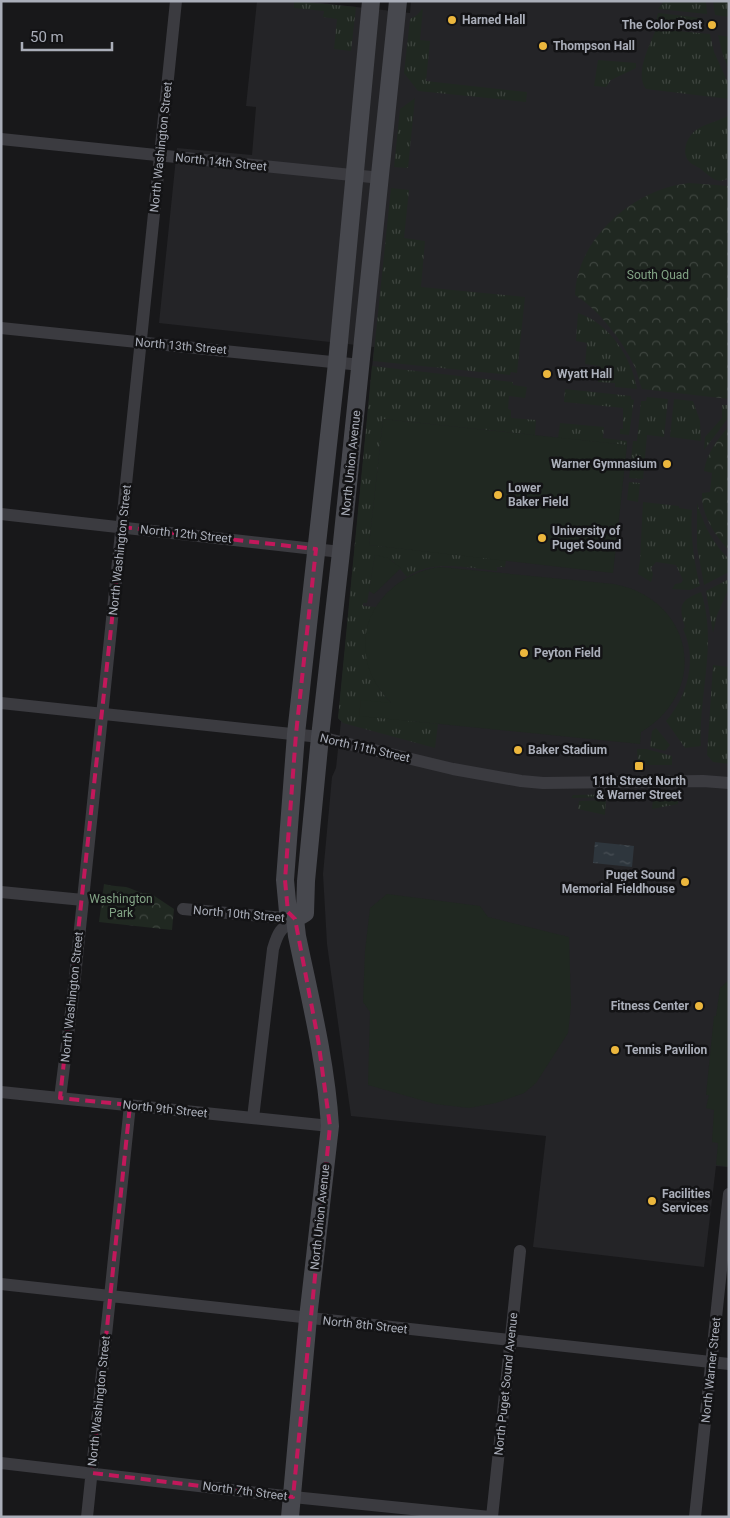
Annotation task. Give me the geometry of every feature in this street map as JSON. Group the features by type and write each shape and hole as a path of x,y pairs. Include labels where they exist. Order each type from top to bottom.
{"street":[{"name":"North Washington Street","path":"60,1098 142,343 176,1"},
{"name":"North Union Avenue","path":"290,1517 308,1318 330,1126 318,1039 295,920 288,912 285,880 296,734 336,363 371,1"},
{"name":"North Union Avenue","path":"253,1118 276,936 282,928 305,913 306,881 320,737 342,552 398,1"},
{"name":"North 14th Street","path":"1,139 381,178"},
{"name":"North 13th Street","path":"1,328 361,366"},
{"name":"North 12th Street","path":"1,514 342,552"},
{"name":"North 11th Street","path":"1,703 320,737 454,769 521,781 543,783 729,782"},
{"path":"1,892 83,900"},
{"name":"North 10th Street","path":"183,910 295,920"},
{"name":"North 9th Street","path":"1,1092 330,1126"},
{"name":"North Washington Street","path":"87,1517 130,1106"},
{"name":"North Warner Street","path":"695,1517 729,1194"},
{"name":"North Puget Sound Avenue","path":"491,1517 520,1251"},
{"name":"North 8th Street","path":"1,1284 729,1364"},
{"name":"North 7th Street","path":"1,1463 292,1498 491,1517"}],"highlighted area":[{"path":"122,527 316,549 296,734 285,880 288,912 295,919 318,1039 330,1126 293,1497 92,1473 130,1105 60,1098"}],"shaded area":[{"name":"University of Puget Sound","path":"257,1 303,1 410,13 411,1 729,1 729,1167 716,1166 704,1267 533,1247 546,1136 351,1116 327,944 323,874 332,777 336,768 341,721 338,718 374,347 159,323 177,148 252,155 256,107 246,106"}],"green space":[{"path":"294,1 356,7 351,51 334,49 337,19 323,17 324,11 294,8"},
{"path":"664,1 706,1 707,14 658,9"},
{"path":"713,1 729,1 729,17 715,15"},
{"path":"423,8 420,40 430,41 426,81 527,92 526,102 418,91 404,73 410,19"},
{"path":"658,13 702,18 701,30 657,25"},
{"path":"656,29 710,34 714,52 729,85 729,99 646,89 643,83 642,68"},
{"path":"718,35 729,37 729,70 723,55"},
{"path":"598,60 636,63 636,68 611,80 606,87 594,86"},
{"path":"415,98 408,168 394,167 400,109"},
{"path":"729,115 729,178 721,181 711,177 692,164 685,154 685,150 691,135 695,131"},
{"name":"South Quad","path":"689,183 729,186 729,399 642,389 635,367 610,327 593,309 575,295 578,274 586,254 597,236 612,220 629,206 648,195 668,187"},
{"path":"391,188 409,190 404,238 425,241 421,287 525,297 517,373 511,372 510,375 373,361"},
{"path":"578,313 600,325 617,343 630,365 637,389 615,387 615,383 598,382 599,366 585,364 587,343 576,341"},
{"path":"372,366 513,382 513,385 527,387 525,398 509,396 508,409 511,410 511,418 536,420 535,435 383,419 369,545 506,560 505,567 497,567 497,571 439,566 417,571 407,577 393,561 375,555 367,603 363,603 363,606 376,607 367,633 367,658 376,682 382,693 391,703 359,715 438,724 435,748 343,723 338,718"},
{"path":"565,389 631,396 631,399 634,400 629,435 620,434 620,429 623,429 623,408 564,402"},
{"path":"647,397 668,399 664,437 647,435 643,479 629,478 633,441 637,441 641,401 646,401"},
{"path":"674,399 693,401 700,421 701,441 670,437"},
{"path":"722,405 729,405 729,417 704,450 705,437 722,418"},
{"name":"Lower Baker Field","path":"383,419 627,445 613,573 369,545"},
{"path":"560,423 604,427 603,438 627,441 627,445 558,438"},
{"path":"729,426 729,551 706,517 702,493 710,492 712,473 704,471 707,458"},
{"path":"629,482 640,483 638,502 627,500"},
{"path":"643,502 679,506 679,508 692,510 693,548 700,586 690,590 672,589 675,584 681,583 683,580 676,565 656,562 651,568 653,574 651,582 638,574"},
{"path":"697,503 709,533 729,559 729,572 704,585 697,547"},
{"path":"375,555 388,558 401,568 374,594 369,591"},
{"path":"440,567 614,584 641,593 661,608 676,626 683,648 684,671 677,693 663,714 641,732 640,744 359,716 361,700 391,703 373,678 366,655 366,636 370,619 378,604 390,590 404,579 421,571"},
{"path":"729,579 729,588 717,615 713,633 706,591"},
{"path":"701,592 706,611 708,650 702,708 701,746 685,748 666,721 685,690 690,665 690,653 683,629 685,627 681,609 682,605 689,598"},
{"path":"713,665 729,667 729,764 713,762 707,755"},
{"path":"656,728 670,745 665,751 650,747 652,731"},
{"path":"637,749 646,749 672,756 672,765 638,765"},
{"path":"678,793 678,796 571,798 573,795"},
{"path":"678,798 678,804 652,809 653,799"},
{"path":"606,800 605,815 578,809 579,801"},
{"name":"Washington Park","path":"104,884 150,893 174,909 172,930 99,922"},
{"path":"387,894 480,906 488,917 569,937 571,1006 568,1033 536,1083 524,1093 496,1103 469,1108 435,1104 368,1085 370,1012 363,1002 365,951 370,908"},
{"path":"729,980 729,1167 716,1165 718,1143 712,1142 714,1110 706,1108 709,1095 706,1095 714,1016 716,1016 720,988"}],"water":[{"path":"595,842 634,846 632,867 593,863"}],"place":[{"name":"Harned Hall","path":"452,20"},
{"name":"The Color Post","path":"712,25"},
{"name":"Thompson Hall","path":"543,46"},
{"name":"Wyatt Hall","path":"547,374"},
{"name":"Warner Gymnasium","path":"667,464"},
{"name":"Lower Baker Field","path":"498,495"},
{"name":"University of Puget Sound","path":"542,538"},
{"name":"Peyton Field","path":"524,653"},
{"name":"Baker Stadium","path":"518,750"},
{"name":"11th Street North & Warner Street","path":"639,766"},
{"name":"Puget Sound Memorial Fieldhouse","path":"685,882"},
{"name":"Fitness Center","path":"699,1006"},
{"name":"Tennis Pavilion","path":"615,1050"},
{"name":"Facilities Services","path":"652,1201"}]}
